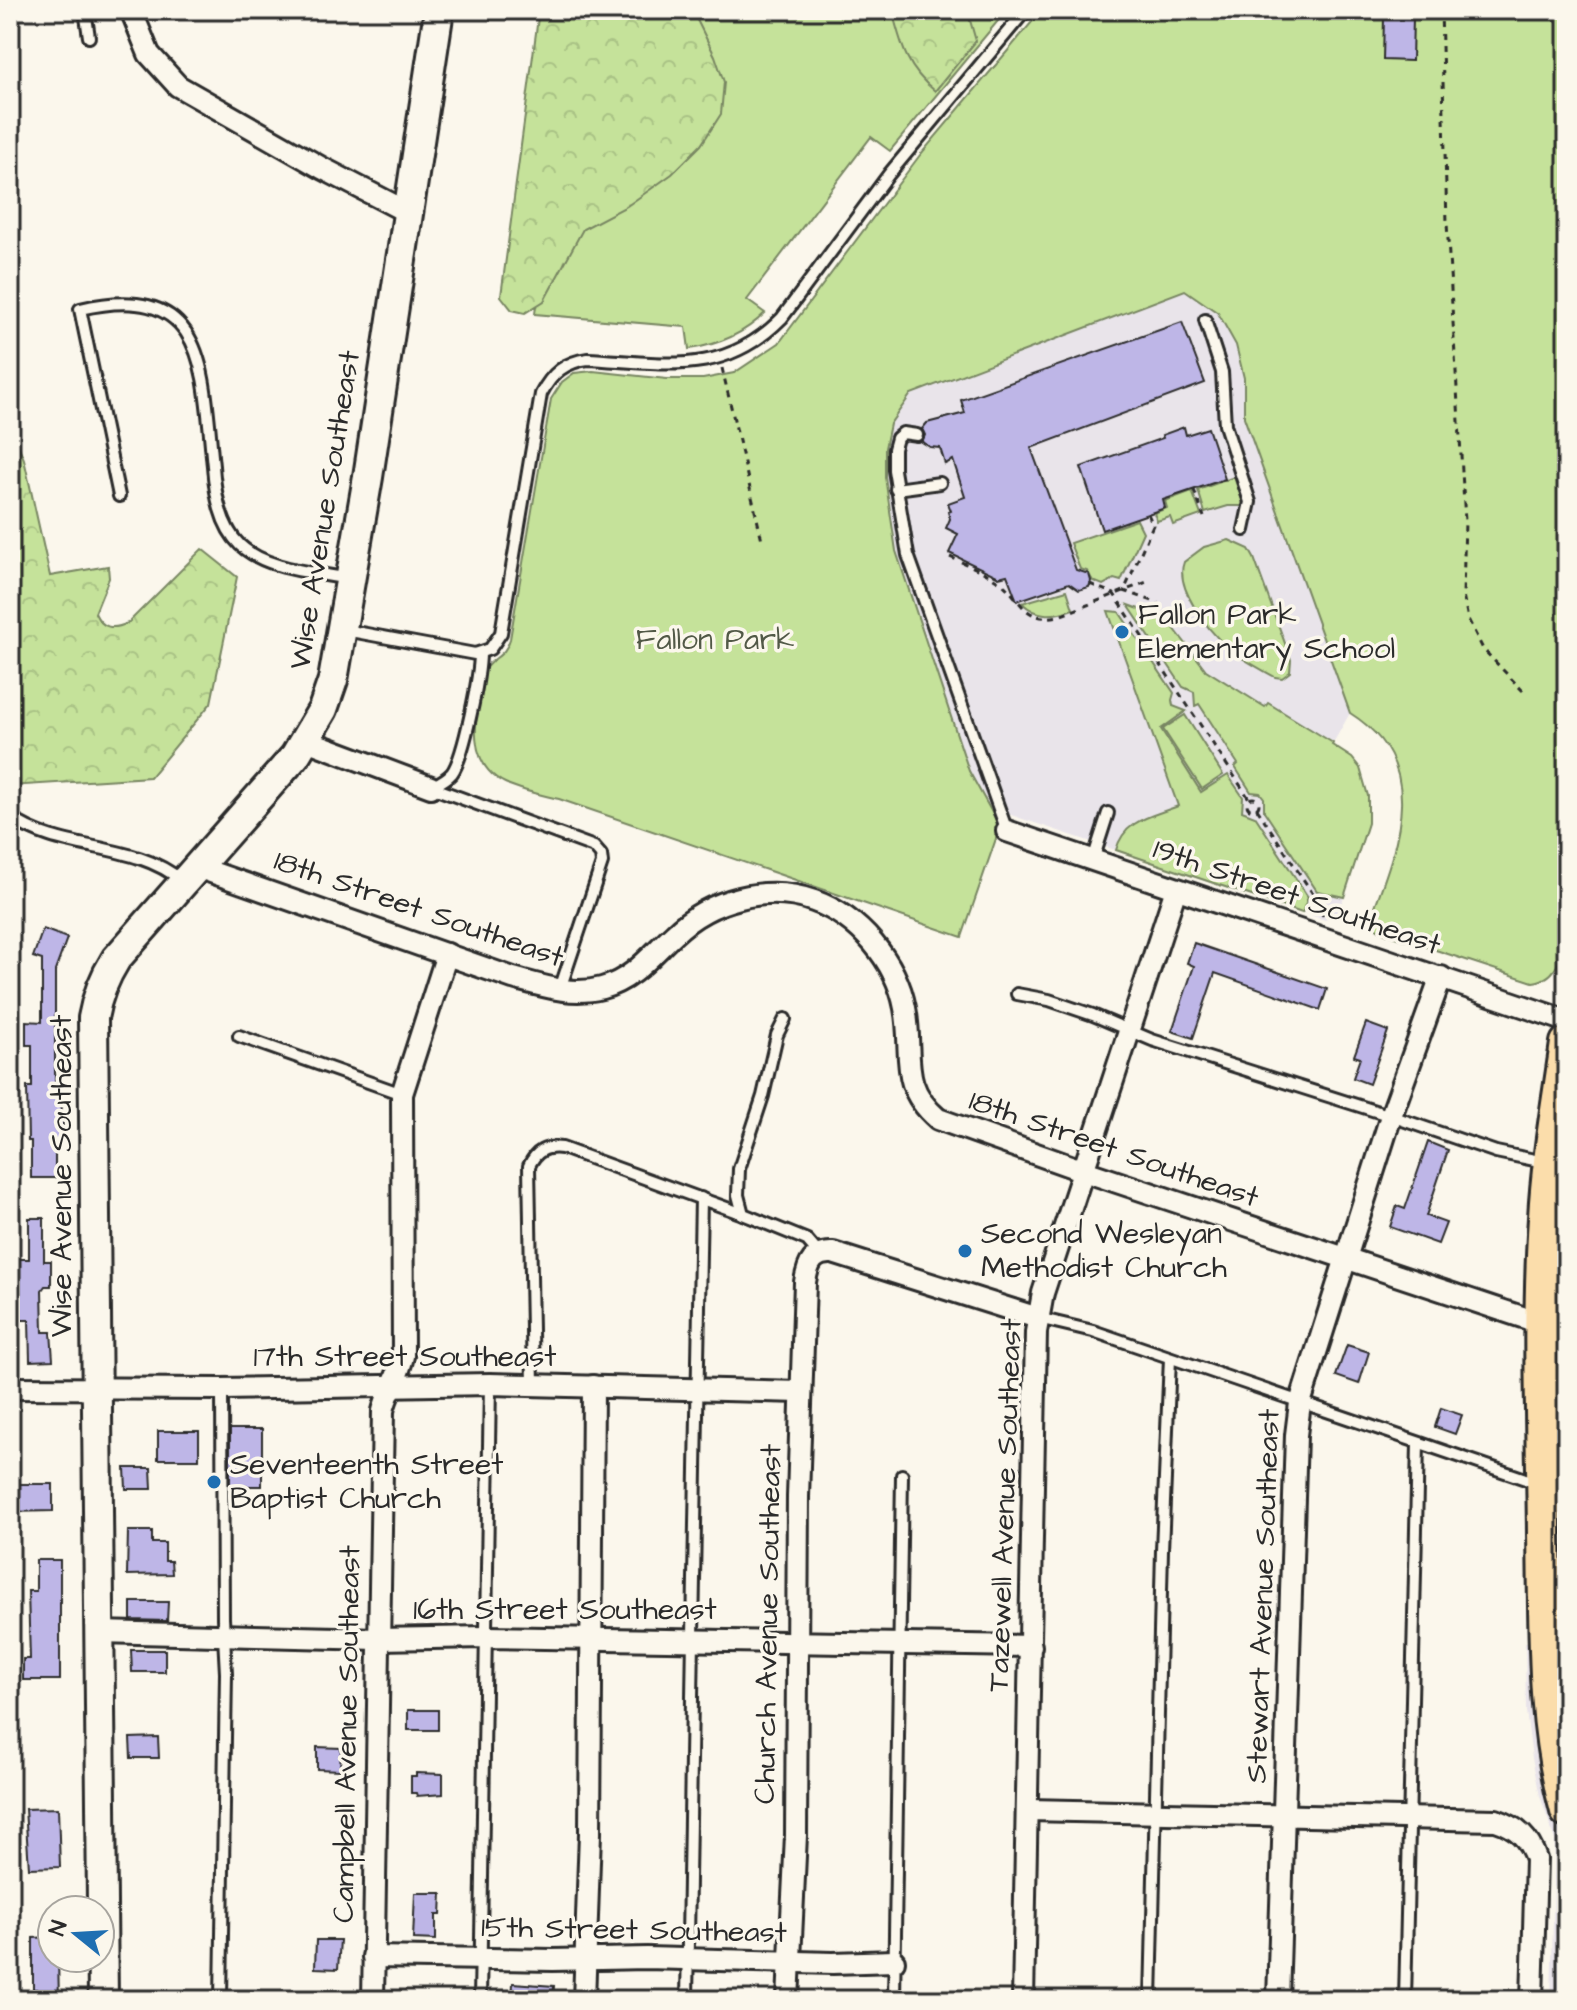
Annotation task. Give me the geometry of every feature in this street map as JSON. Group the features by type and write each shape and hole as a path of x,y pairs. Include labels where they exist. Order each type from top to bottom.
{"main road":[{"path":"1567,1043 1545,1215 1555,1328 1544,1485 1550,1731 1556,1773 1567,1811"}],"street":[{"path":"131,10 149,54 178,86 309,161 407,212"},
{"name":"Wise Avenue Southeast","path":"103,2000 93,1018 97,997 116,959 306,740 323,709 333,680 439,10"},
{"path":"306,740 431,787"},
{"name":"19th Street Southeast","path":"1007,831 1567,1021"},
{"name":"18th Street Southeast","path":"190,875 447,954 513,978 560,990 579,991 616,983 634,972 677,930 722,904 767,893 793,895 816,902 854,924 886,960 905,1007 908,1066 912,1083 925,1108 950,1125 1555,1328"},
{"name":"Tazewell Avenue Southeast","path":"1023,2000 1038,1318 1043,1293 1176,889"},
{"name":"Campbell Avenue Southeast","path":"373,2000 383,1411 403,1356 402,1094 447,954"},
{"name":"Stewart Avenue Southeast","path":"1278,2000 1296,1435 1300,1403 1391,1116 1441,977"},
{"path":"819,1254 833,1253 1038,1318"},
{"name":"Church Avenue Southeast","path":"788,2000 796,1835 805,1282 807,1266 819,1254"},
{"name":"17th Street Southeast","path":"10,1388 222,1389 490,1384 801,1392"},
{"path":"584,2000 590,1833 593,1386"},
{"name":"16th Street Southeast","path":"99,1632 379,1639 486,1637 1031,1646"},
{"path":"1028,1810 1496,1820 1510,1825 1522,1833 1532,1847 1537,1867 1532,2000"},
{"name":"15th Street Southeast","path":"373,1957 789,1963 894,1961"}],"lane":[{"path":"85,10 89,37"},
{"path":"343,629 480,653 490,649 501,633 539,408 548,381 566,364 588,359 678,364 718,358 748,346 782,318 889,174 1026,10"},
{"path":"119,496 80,309 130,302 153,307 172,317 188,332 198,354 215,491 227,528 240,545 266,562 351,580"},
{"path":"1205,320 1222,372 1225,425 1250,502 1244,530"},
{"path":"917,435 903,433 897,438 894,470 908,555 1007,831"},
{"path":"896,489 940,483"},
{"path":"431,787 442,782 456,765 474,700 480,653"},
{"path":"431,787 594,847 601,855 602,863 560,990"},
{"path":"1093,860 1108,813"},
{"path":"10,817 40,832 81,845 150,860 168,870 190,875"},
{"path":"1017,994 1049,1000 1130,1031 1496,1152 1550,1163"},
{"path":"743,1214 738,1195 739,1169 763,1096 774,1043 785,1019"},
{"path":"239,1036 402,1094"},
{"path":"533,1385 529,1166 542,1149 562,1148 701,1198 807,1240 819,1254"},
{"path":"687,2000 701,1198"},
{"path":"1038,1318 1093,1331 1544,1485"},
{"path":"1151,2000 1170,1358"},
{"path":"480,2000 490,1384"},
{"path":"221,2000 226,1673 222,1389"},
{"path":"1405,2000 1418,1444"},
{"path":"894,2000 902,1475"}],"path":[{"path":"1441,10 1447,223 1465,521 1463,595 1468,619 1483,649 1523,691"},
{"path":"718,358 762,540"},
{"path":"1194,490 1204,517"},
{"path":"1124,591 1153,525 1148,514"},
{"path":"950,557 998,580 1023,608 1039,617 1059,616 1147,582"},
{"path":"1090,584 1114,594 1250,800 1248,808 1257,809"},
{"path":"1124,591 1158,603"},
{"path":"1250,800 1259,802 1257,809 1313,894 1325,920"}],"shaded area":[{"name":"Fallon Park Elementary School","path":"1185,290 1218,313 1236,345 1244,378 1244,418 1350,713 1332,745 1352,758 1360,768 1368,796 1368,823 1339,912 1325,920 990,808 969,771 896,551 885,477 885,448 890,424 911,394"},
{"path":"1525,1642 1567,1644 1567,2000 1551,2000 1555,1840 1540,1796 1532,1758 1526,1711"}],"green space":[{"path":"539,10 692,10 724,82 721,114 701,145 672,174 627,206 583,229 544,301 525,313 512,310 501,296"},
{"path":"572,10 1007,10 890,151 871,137 747,300 765,313 730,338 689,349 686,327 535,314"},
{"path":"892,10 967,10 976,41 935,91 911,64"},
{"name":"Fallon Park","path":"1042,10 1567,10 1567,913 1561,956 1552,973 1544,979 1533,982 1384,933 1372,925 1371,917 1398,834 1401,807 1399,781 1391,756 1375,733 1350,713 1244,417 1244,378 1236,345 1218,313 1185,290 911,394 890,424 885,448 885,477 896,551 969,771 1000,827 962,937 559,799 518,788 491,774 482,762 476,732 485,669 505,649 510,639 551,399 562,382 574,373 593,371 667,379 703,379 734,373 779,343 920,155"},
{"path":"10,426 24,459 50,576 108,566 109,578 95,613 105,625 118,627 128,623 202,549 237,577 211,703 150,777 10,786"},
{"path":"1234,477 1244,506 1228,506 1205,513 1198,490"},
{"path":"1192,491 1201,515 1173,525 1170,517 1157,521 1154,513 1167,508 1165,501"},
{"path":"1137,520 1143,532 1121,581 1114,579 1103,585 1093,581 1087,571 1080,569 1070,543"},
{"path":"1229,540 1249,549 1254,558 1291,660 1290,672 1282,678 1256,667 1227,647 1202,619 1188,595 1182,572 1184,562 1204,547"},
{"path":"1067,590 1073,609 1053,614 1040,613 1022,603"},
{"path":"1128,605 1167,619 1206,670 1265,707 1268,703 1333,743 1360,768 1368,796 1368,823 1344,897 1317,891 1264,811 1264,798 1260,793 1251,792 1235,767 1238,764 1199,704 1195,706 1194,692 1183,687"},
{"path":"1108,611 1119,612 1174,693 1173,706 1186,711 1161,729 1201,792 1228,775 1243,797 1242,811 1255,816 1308,897 1302,913 1116,850 1132,825 1178,806"},
{"path":"1185,715 1223,775 1202,789 1163,729"}],"building":[{"path":"1384,17 1413,17 1412,61 1383,60"},
{"path":"1182,322 1205,383 1031,448 1076,570 1089,574 1089,587 1079,590 1069,583 1017,601 1007,575 999,577 949,553 958,534 946,528 950,519 948,512 951,511 948,503 965,497 953,460 945,464 940,448 922,442 925,435 922,429 927,423 965,413 961,400"},
{"path":"1184,427 1186,435 1208,428 1225,479 1163,500 1165,508 1102,530 1081,467 1163,438 1162,435"},
{"path":"43,929 67,938 55,971 55,1086 60,1086 64,1141 55,1141 55,1178 31,1178 27,1087 32,1087 32,1045 26,1045 26,1021 42,1022 42,960 33,957"},
{"path":"1194,943 1327,989 1320,1010 1215,973 1193,1038 1172,1031 1194,966 1187,963"},
{"path":"1366,1023 1388,1031 1369,1084 1353,1078 1360,1058 1354,1056"},
{"path":"1428,1142 1448,1150 1426,1216 1446,1223 1438,1244 1390,1227 1397,1206 1405,1209"},
{"path":"29,1218 44,1218 44,1261 51,1261 51,1286 45,1286 42,1290 43,1332 51,1332 53,1360 30,1361 29,1320 20,1320 20,1290 11,1290 10,1259 29,1259"},
{"path":"1347,1345 1369,1352 1359,1384 1336,1376"},
{"path":"1441,1408 1462,1415 1455,1434 1435,1427"},
{"path":"230,1429 262,1429 262,1486 230,1486"},
{"path":"158,1431 199,1431 199,1459 158,1459"},
{"path":"125,1468 151,1468 152,1489 126,1489"},
{"path":"10,1484 53,1484 53,1511 10,1512"},
{"path":"128,1531 152,1531 152,1543 165,1543 165,1561 171,1561 172,1574 127,1575"},
{"path":"36,1560 60,1560 60,1680 23,1680 23,1659 30,1659 28,1591 36,1591"},
{"path":"131,1602 168,1602 167,1621 131,1620"},
{"path":"131,1650 165,1650 165,1672 132,1672"},
{"path":"408,1710 438,1710 438,1730 408,1730"},
{"path":"158,1737 159,1758 131,1758 130,1738"},
{"path":"317,1747 341,1748 340,1770 317,1769"},
{"path":"416,1773 443,1774 443,1794 417,1796 411,1793 411,1776 416,1776"},
{"path":"58,1808 60,1867 29,1868 25,1809"},
{"path":"415,1893 442,1893 441,1915 436,1915 436,1940 413,1939"},
{"path":"33,1938 36,1938 36,1974 58,1974 59,2000 36,2000 36,1989 33,1989"},
{"path":"316,1940 340,1940 338,1969 315,1968"},
{"path":"513,1983 554,1986 553,2000 512,2000"}],"place":[{"name":"Fallon Park Elementary School","path":"1122,632"},
{"name":"Second Wesleyan Methodist Church","path":"965,1251"},
{"name":"Seventeenth Street Baptist Church","path":"214,1482"}]}
